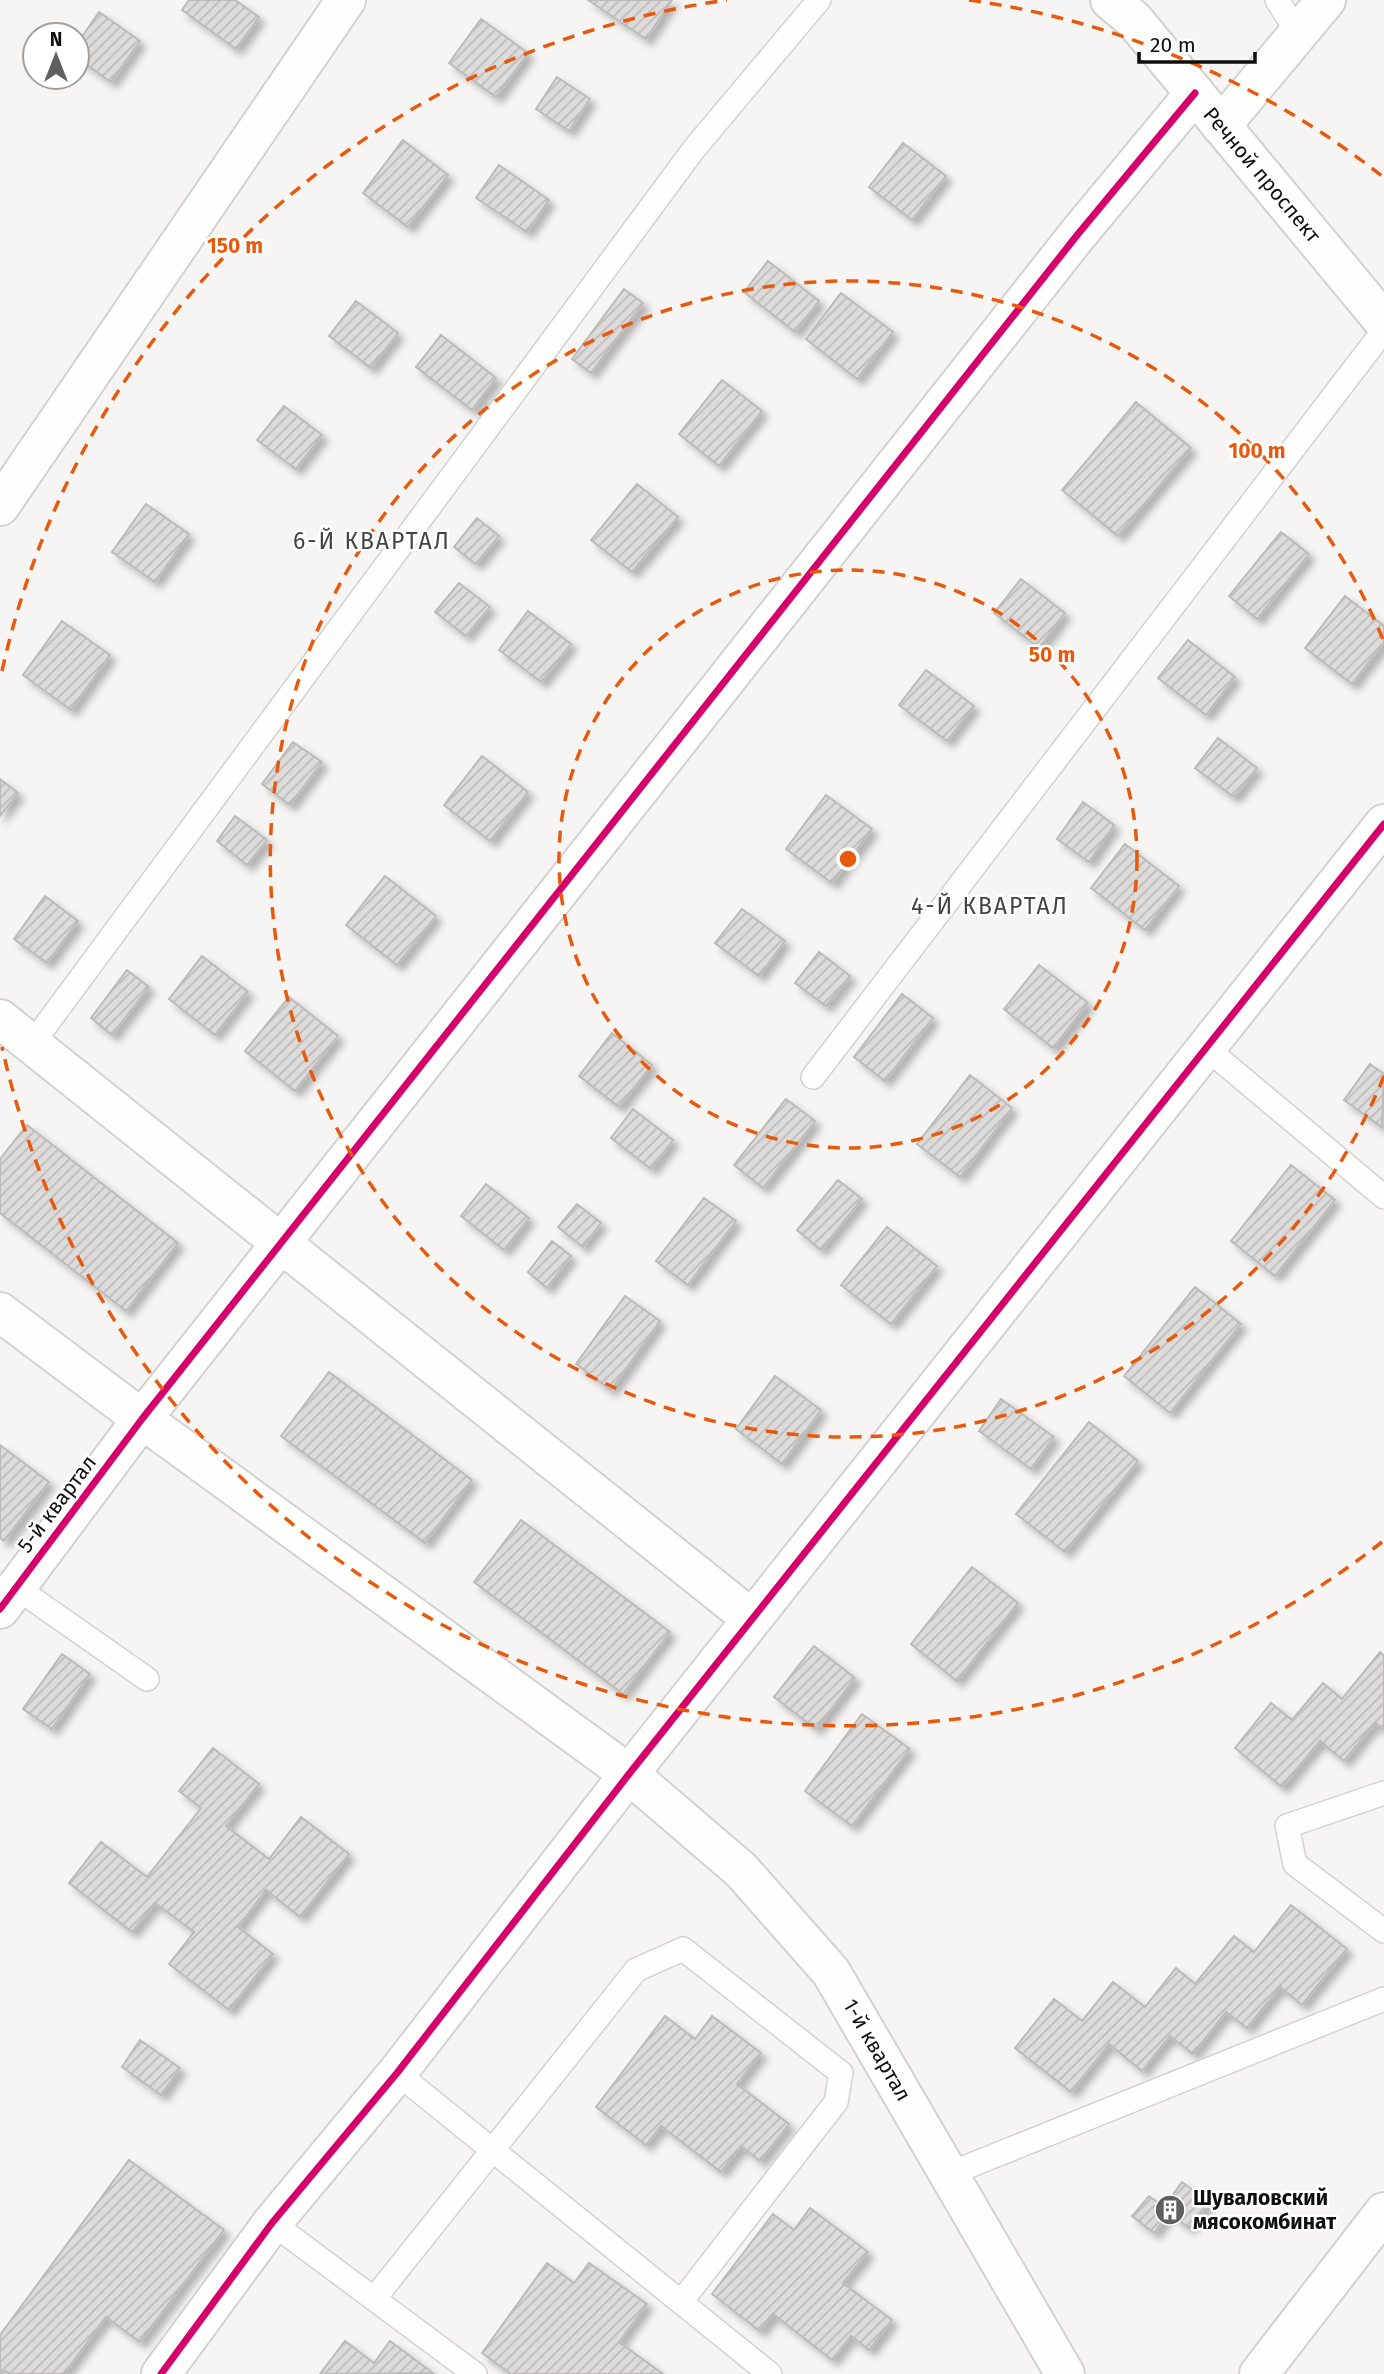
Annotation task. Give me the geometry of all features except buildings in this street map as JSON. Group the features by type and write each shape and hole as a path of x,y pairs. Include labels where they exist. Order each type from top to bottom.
{"street":[{"path":"0,506 346,0"},
{"name":"Речной проспект","path":"1110,0 1134,20 1384,322"},
{"path":"1221,126 1315,10"},
{"name":"5-й квартал","path":"8,1599 142,1419 1078,234 1195,93"},
{"path":"161,2374 272,2223 397,2073 629,1774 1384,824"},
{"path":"0,1019 752,1619"},
{"name":"1-й квартал","path":"0,1312 142,1419 629,1774 741,1871 831,1972 1065,2374"},
{"path":"1259,2374 1384,2212"}],"lane":[{"path":"32,1044 694,149 820,0"},
{"path":"1277,0 1315,10"},
{"path":"813,1077 1384,330"},
{"path":"1206,1048 1384,1197"},
{"path":"8,1599 147,1679"},
{"path":"1384,1793 1287,1826 1295,1864 1384,1931"},
{"path":"374,2299 636,1970 683,1949 841,2073 836,2102 681,2302"},
{"path":"949,2174 1384,1999"},
{"path":"397,2073 770,2374"},
{"path":"272,2223 475,2374"}],"cycle path":[{"path":"0,1609 142,1419 1078,234 1195,93"},
{"path":"161,2374 272,2223 397,2073 629,1774 1384,824"}],"place":[{"name":"Шуваловский мясокомбинат","path":"1170,2210"}],"district":[{"name":"6-Й КВАРТАЛ","path":"372,541"},
{"name":"4-Й КВАРТАЛ","path":"990,906"}]}
